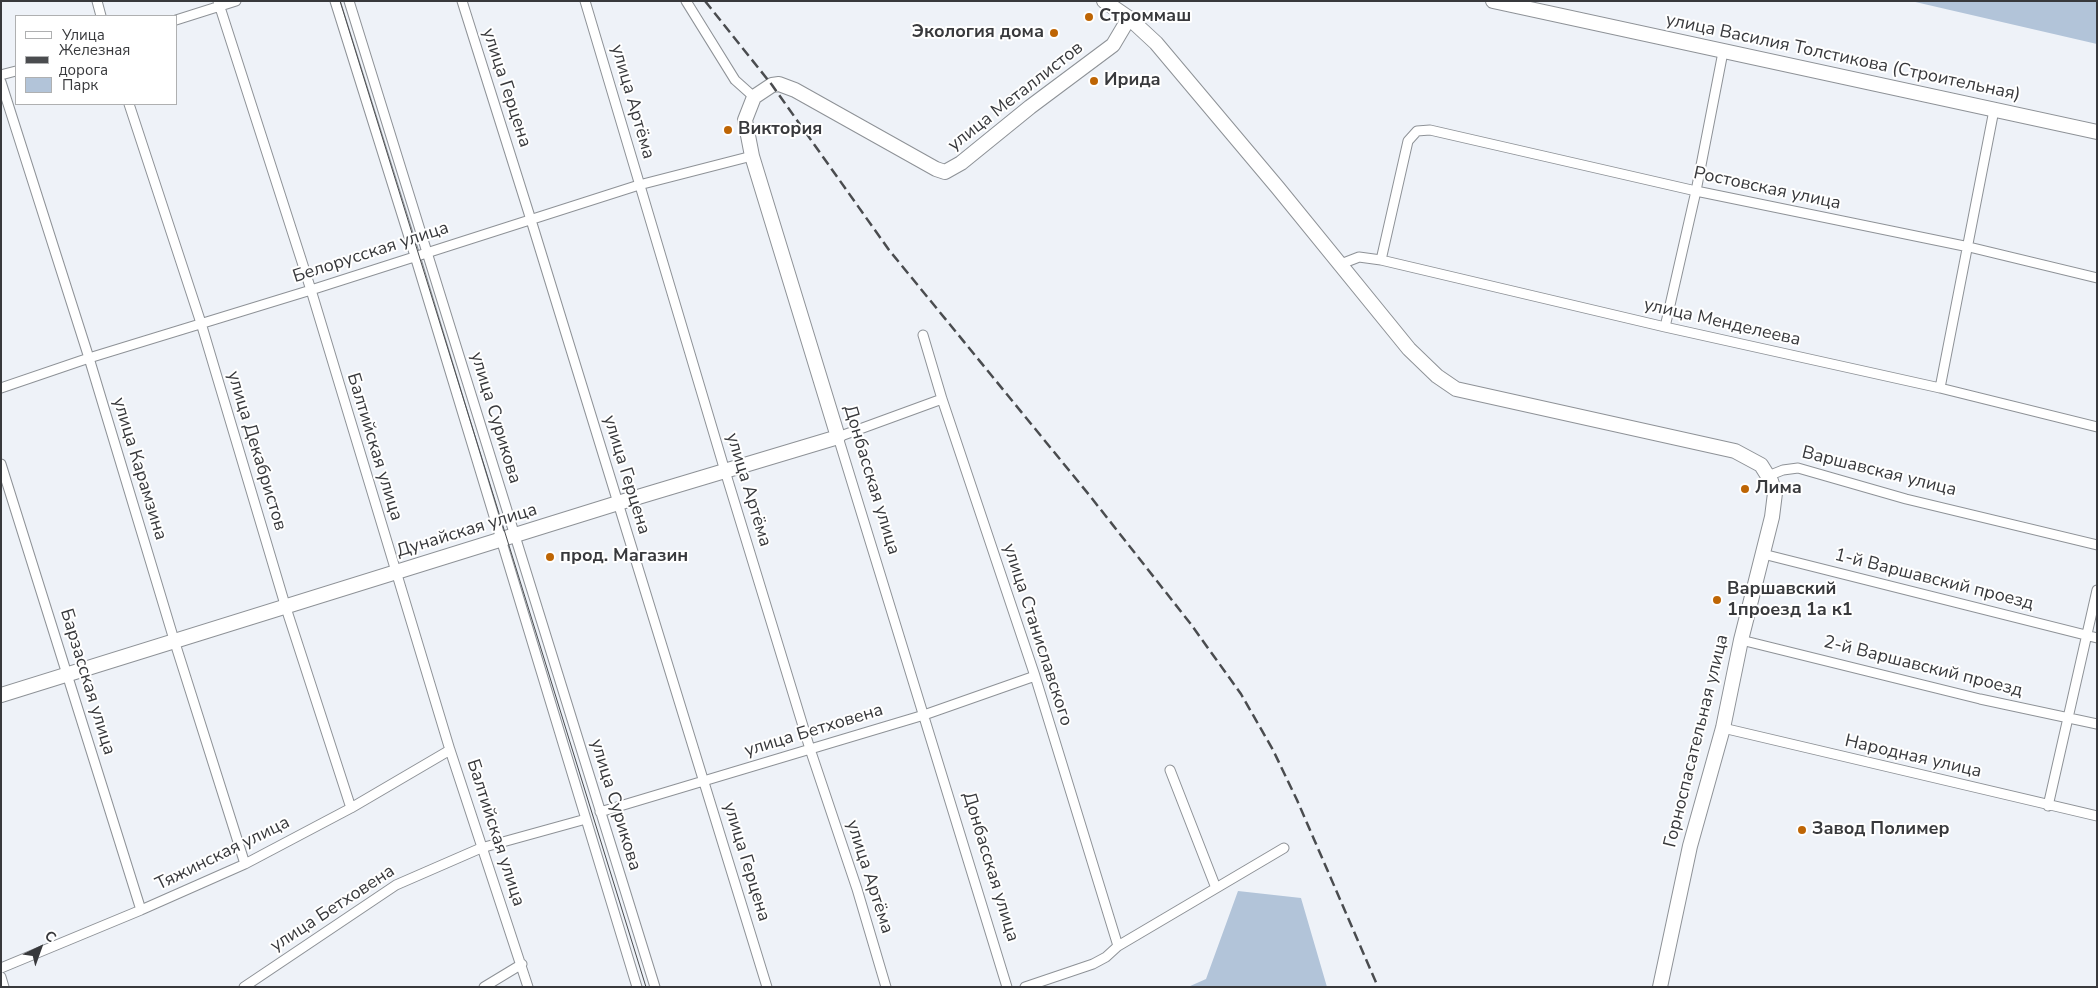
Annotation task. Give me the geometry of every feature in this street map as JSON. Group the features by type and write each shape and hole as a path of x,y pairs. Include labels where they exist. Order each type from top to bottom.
{"main road":[{"path":"1104,1 1129,18 1156,43 1341,264 1420,362 1456,389 1735,451 1761,465 1768,476"},
{"name":"улица Василия Толстикова (Строительная)","path":"1493,1 2097,132"},
{"name":"улица Металлистов","path":"754,97 772,85 778,84 795,90 936,169 945,172 961,163 1030,107 1113,45 1129,18"},
{"name":"Донбасская улица","path":"754,97 744,120 752,156 838,437"},
{"name":"Дунайская улица","path":"1,695 286,608 618,503 838,437"},
{"name":"Горноспасательная улица","path":"1660,987 1690,846 1723,728 1741,640 1772,518 1775,493 1768,476"}],"street":[{"path":"97,1 101,15"},
{"path":"178,19 218,4 236,1"},
{"name":"улица Сурикова","path":"335,1 415,256 600,812 655,987"},
{"name":"улица Сурикова","path":"349,1 427,252 586,819 637,987"},
{"name":"улица Герцена","path":"462,1 768,987"},
{"name":"улица Артёма","path":"585,1 725,471 810,749 857,889 886,987"},
{"path":"686,1 735,80 754,97"},
{"name":"Балтийская улица","path":"218,4 311,290 450,750 528,987"},
{"path":"1664,327 1696,191 1723,52"},
{"path":"1,75 15,71"},
{"name":"улица Карамзина","path":"1,82 89,358 174,642 245,864"},
{"name":"улица Декабристов","path":"129,105 201,323 286,608 351,808"},
{"path":"1940,388 1969,248 1994,110"},
{"name":"Ростовская улица","path":"1380,260 1408,141 1417,131 1430,130 1696,191 1969,248 2097,278"},
{"name":"Белорусская улица","path":"1,388 89,358 311,290 639,185 752,156"},
{"name":"улица Менделеева","path":"1341,264 1359,257 1380,260 1664,327 1940,388 2097,427"},
{"name":"улица Станиславского","path":"923,335 942,399 1035,676 1118,946"},
{"name":"Дунайская улица","path":"838,437 942,399"},
{"name":"Донбасская улица","path":"838,437 1007,987"},
{"name":"Барзасская улица","path":"1,464 141,910"},
{"name":"Варшавская улица","path":"1768,476 1783,470 1798,468 1906,499 2097,545"},
{"name":"1-й Варшавский проезд","path":"1762,554 2097,638"},
{"path":"2048,806 2085,635 2097,590"},
{"name":"2-й Варшавский проезд","path":"1741,640 1970,696 2097,724"},
{"name":"улица Бетховена","path":"600,812 924,715 1035,676"},
{"name":"Народная улица","path":"1723,728 2097,816"},
{"name":"Тяжинская улица","path":"1,968 141,910 245,864 351,808 450,750"},
{"path":"1170,770 1216,888"},
{"name":"улица Бетховена","path":"244,987 396,885 481,848 586,819"},
{"path":"1025,987 1093,964 1118,946 1284,848"},
{"path":"484,987 522,964"},
{"path":"1,977 4,987"}],"green space":[{"path":"1911,1 2097,1 2097,44"},
{"path":"1238,891 1301,898 1327,987 1188,987 1206,979"}],"tram line":[{"path":"340,1 646,987"}],"railway":[{"path":"705,1 772,85 889,250 1090,496 1190,623 1241,694 1273,750 1297,800 1378,987"}],"place":[{"name":"Строммаш","path":"1089,17"},
{"name":"Экология дома","path":"1054,33"},
{"name":"Ирида","path":"1094,81"},
{"name":"Виктория","path":"728,130"},
{"name":"Лима","path":"1745,489"},
{"name":"прод. Магазин","path":"550,557"},
{"name":"Варшавский 1проезд 1а к1","path":"1717,600"},
{"name":"Завод Полимер","path":"1802,830"}]}
